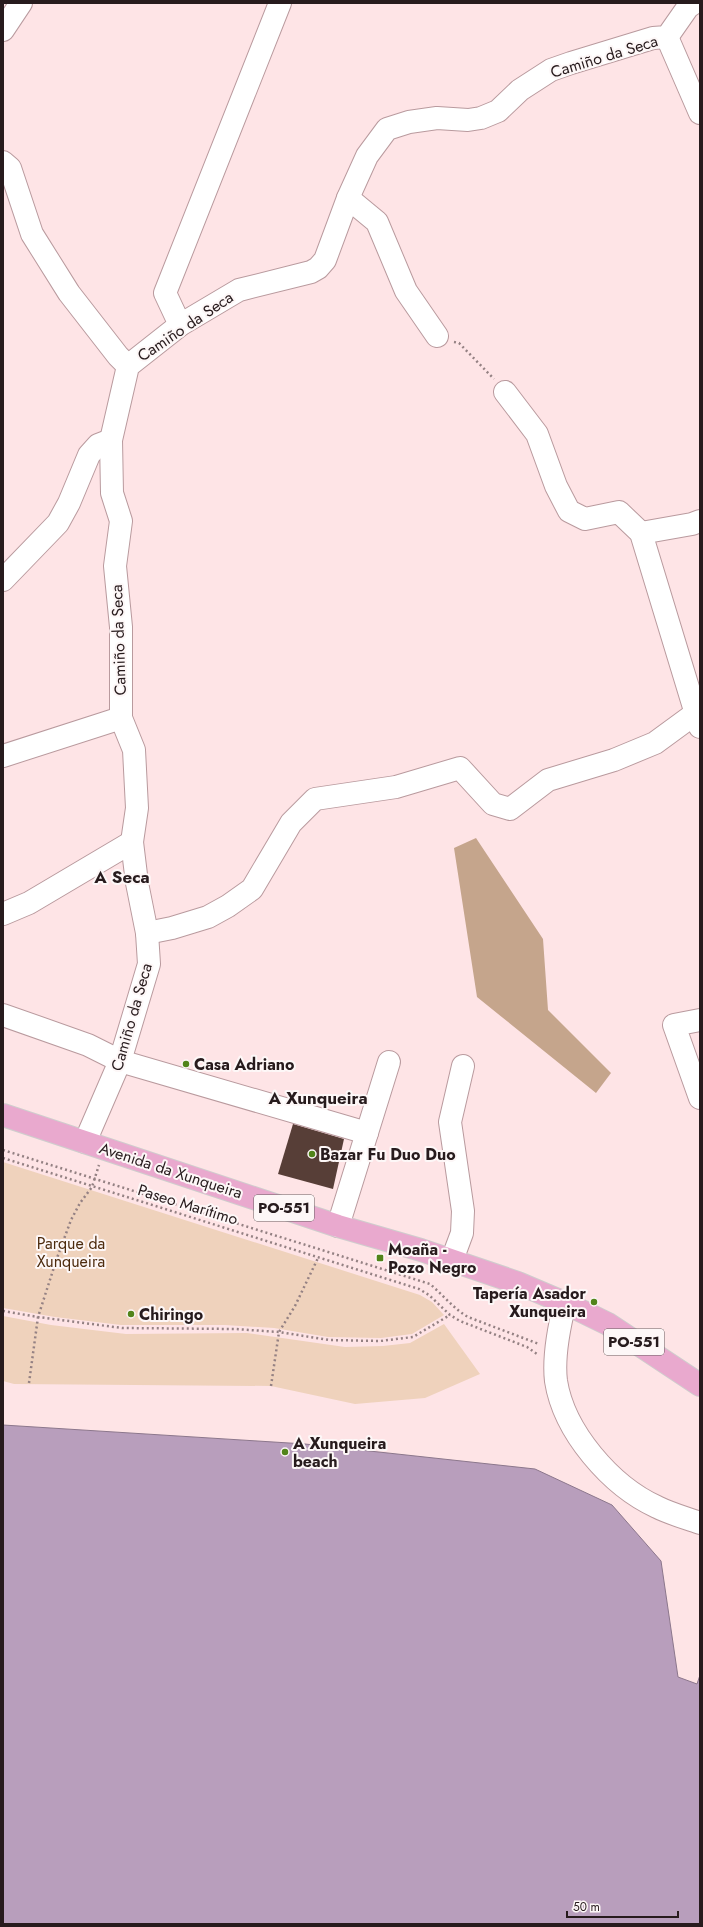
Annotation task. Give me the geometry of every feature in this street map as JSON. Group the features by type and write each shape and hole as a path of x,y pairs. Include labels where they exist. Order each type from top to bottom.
{"main road":[{"name":"Avenida da Xunqueira","path":"3,1115 338,1226 452,1260 518,1283 559,1305"},
{"name":"PO-551","path":"559,1305 608,1324 700,1385"}],"street":[{"path":"3,30 21,3"},
{"path":"180,325 165,293 280,3"},
{"name":"Camiño da Seca","path":"94,1145 149,964 147,933 137,882 132,842 137,808 134,750 121,718 120,627 115,566 121,521 112,493 111,440 128,366 180,325 239,290 311,272 318,268 325,260 348,198 367,156 387,129 409,122 437,118 468,120 481,118 498,111 525,86 551,70 653,38 667,37 688,8 694,3"},
{"path":"667,37 700,113"},
{"path":"3,162 10,168 32,234 69,293 118,356 128,366"},
{"path":"348,198 377,222 406,291 436,336"},
{"path":"147,933 172,928 208,917 228,906 252,889 291,823 315,800 396,787 460,768 493,804 510,809 548,780 614,760 655,743 698,720 640,533 619,512 585,519 569,511 556,486 537,434 505,392"},
{"path":"3,580 58,522 69,503 89,455 98,445 111,440"},
{"path":"640,533 692,524 700,521"},
{"path":"3,756 121,718"},
{"path":"3,914 30,903 132,842"},
{"path":"3,1015 88,1045 120,1061 367,1133"},
{"path":"700,1020 674,1025 700,1098"},
{"path":"338,1226 388,1062"},
{"path":"452,1260 462,1233 463,1211 450,1122 463,1066"},
{"path":"559,1305 556,1381 561,1399 572,1426 585,1446 621,1484 656,1507 700,1523"}],"path":[{"path":"436,336 459,343 505,392"},
{"path":"29,1383 38,1317 71,1220 80,1203 92,1187 95,1179 94,1145"},
{"path":"3,1150 430,1284 463,1314 539,1344 544,1348"},
{"name":"Paseo Marítimo","path":"3,1158 419,1289 429,1295 450,1316 527,1347 536,1353 541,1360"},
{"path":"271,1386 279,1332 295,1306 318,1258"},
{"path":"3,1311 122,1328 235,1329 279,1332 329,1340 380,1341 413,1337 450,1316"}],"green space":[{"name":"Parque da Xunqueira","path":"3,1162 420,1295 432,1302 444,1315 412,1334 381,1338 328,1337 274,1328 225,1325 121,1325 55,1317 3,1308"},
{"path":"3,1316 51,1325 126,1334 247,1333 345,1347 383,1346 410,1343 444,1324 480,1374 425,1398 355,1404 271,1386 14,1384 3,1381"}],"shaded area":[{"path":"476,838 543,939 548,1010 611,1073 596,1093 477,997 454,848"},
{"path":"3,1425 305,1444 535,1469 612,1505 661,1561 678,1677 697,1684 700,1675 700,1924 3,1924"}],"building":[{"name":"Bazar Fu Duo Duo","path":"293,1124 344,1139 333,1189 278,1174"}],"place":[{"name":"Casa Adriano","path":"186,1064"},
{"name":"Bazar Fu Duo Duo","path":"312,1154"},
{"name":"Moaña - Pozo Negro","path":"380,1258"},
{"name":"Tapería Asador Xunqueira","path":"594,1302"},
{"name":"Chiringo","path":"131,1314"},
{"name":"A Xunqueira beach","path":"285,1452"}],"district":[{"name":"A Seca","path":"122,877"},
{"name":"A Xunqueira","path":"318,1098"}]}
